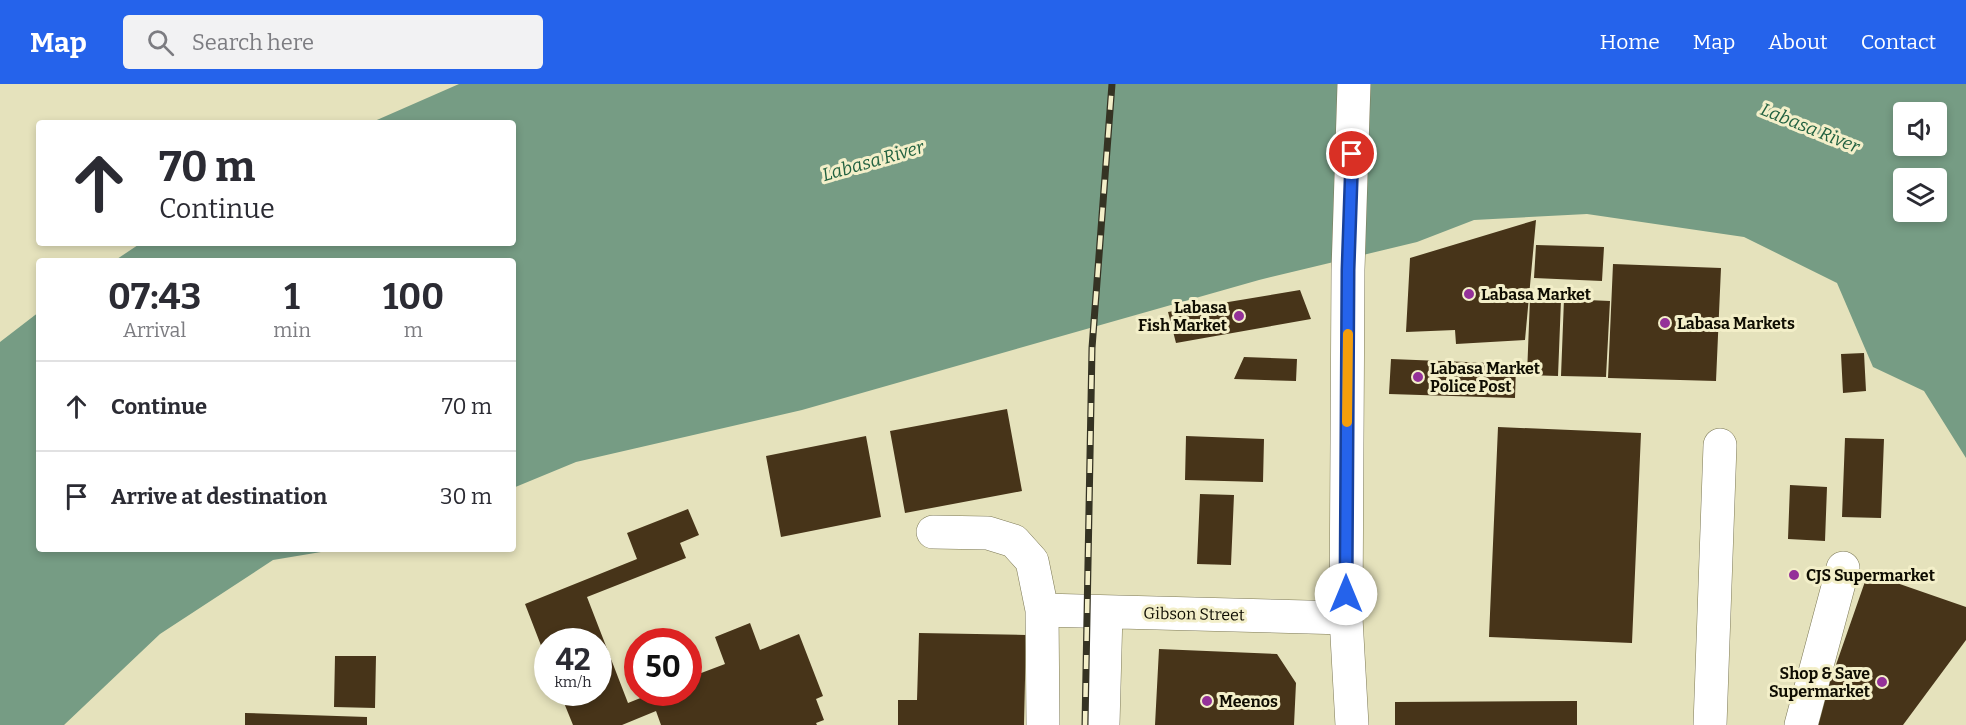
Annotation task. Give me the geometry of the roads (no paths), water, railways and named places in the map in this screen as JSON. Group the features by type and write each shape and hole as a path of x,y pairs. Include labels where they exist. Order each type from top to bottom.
{"main road":[{"path":"1352,725 1346,618 1348,270 1354,84"},
{"path":"1710,725 1719,445"},
{"path":"933,532 988,533 1014,541 1032,561 1042,610 1043,725"},
{"path":"1801,725 1843,568"},
{"name":"Gibson Street","path":"1042,610 1346,618"},
{"path":"1103,725 1106,612"}],"water":[{"name":"Labasa River","path":"459,84 1966,84 1966,458 1924,391 1873,367 1837,283 1744,237 1587,214 1474,220 1417,242 1259,280 802,410 576,462 516,487 516,258 118,258 136,246 516,246 516,120 377,120"},
{"path":"36,314 36,552 321,552 273,560 160,634 64,725 0,725 0,342"}],"railway":[{"path":"1085,725 1092,348 1112,84"}],"place":[{"name":"Labasa Market","path":"1469,294"},
{"name":"Labasa Fish Market","path":"1239,316"},
{"name":"Labasa Markets","path":"1665,323"},
{"name":"Labasa Market Police Post","path":"1418,377"},
{"name":"CJS Supermarket","path":"1794,575"},
{"name":"Shop & Save Supermarket","path":"1882,682"},
{"name":"Meenos","path":"1207,701"}]}
